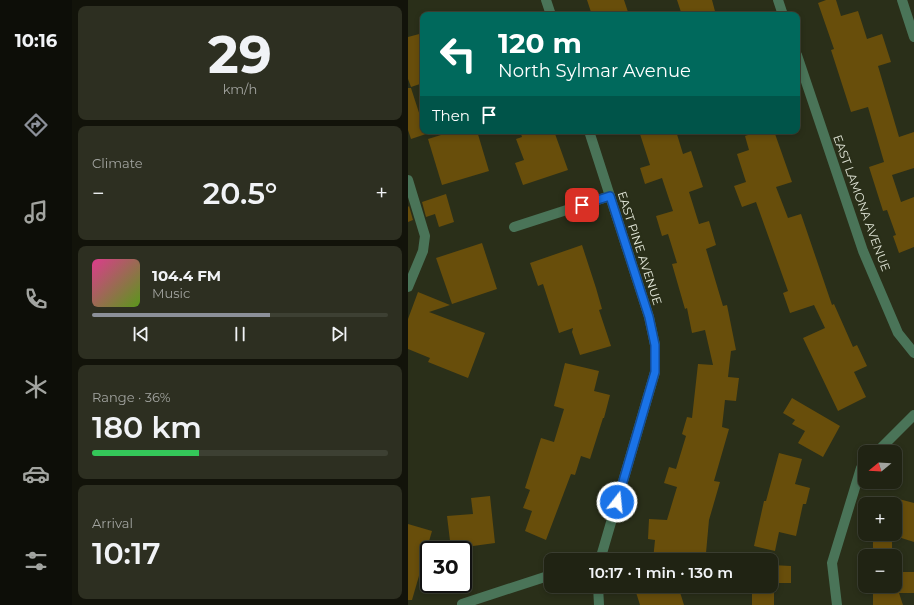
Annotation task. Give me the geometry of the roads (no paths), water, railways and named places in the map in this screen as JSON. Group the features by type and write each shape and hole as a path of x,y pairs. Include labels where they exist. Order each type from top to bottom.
{"street":[{"path":"546,0 550,12"},
{"path":"778,0 783,12"},
{"path":"902,0 914,37"},
{"name":"EAST LAMONA AVENUE","path":"800,64 863,251 898,333 914,353"},
{"name":"EAST PINE AVENUE","path":"590,134 649,317 655,345 655,372 602,553"},
{"path":"408,180 425,236 423,251 408,287"},
{"path":"514,227 610,196"},
{"path":"884,445 914,415"},
{"path":"837,605 832,563 858,478"},
{"path":"462,604 544,576"},
{"path":"598,593 599,605"}]}
